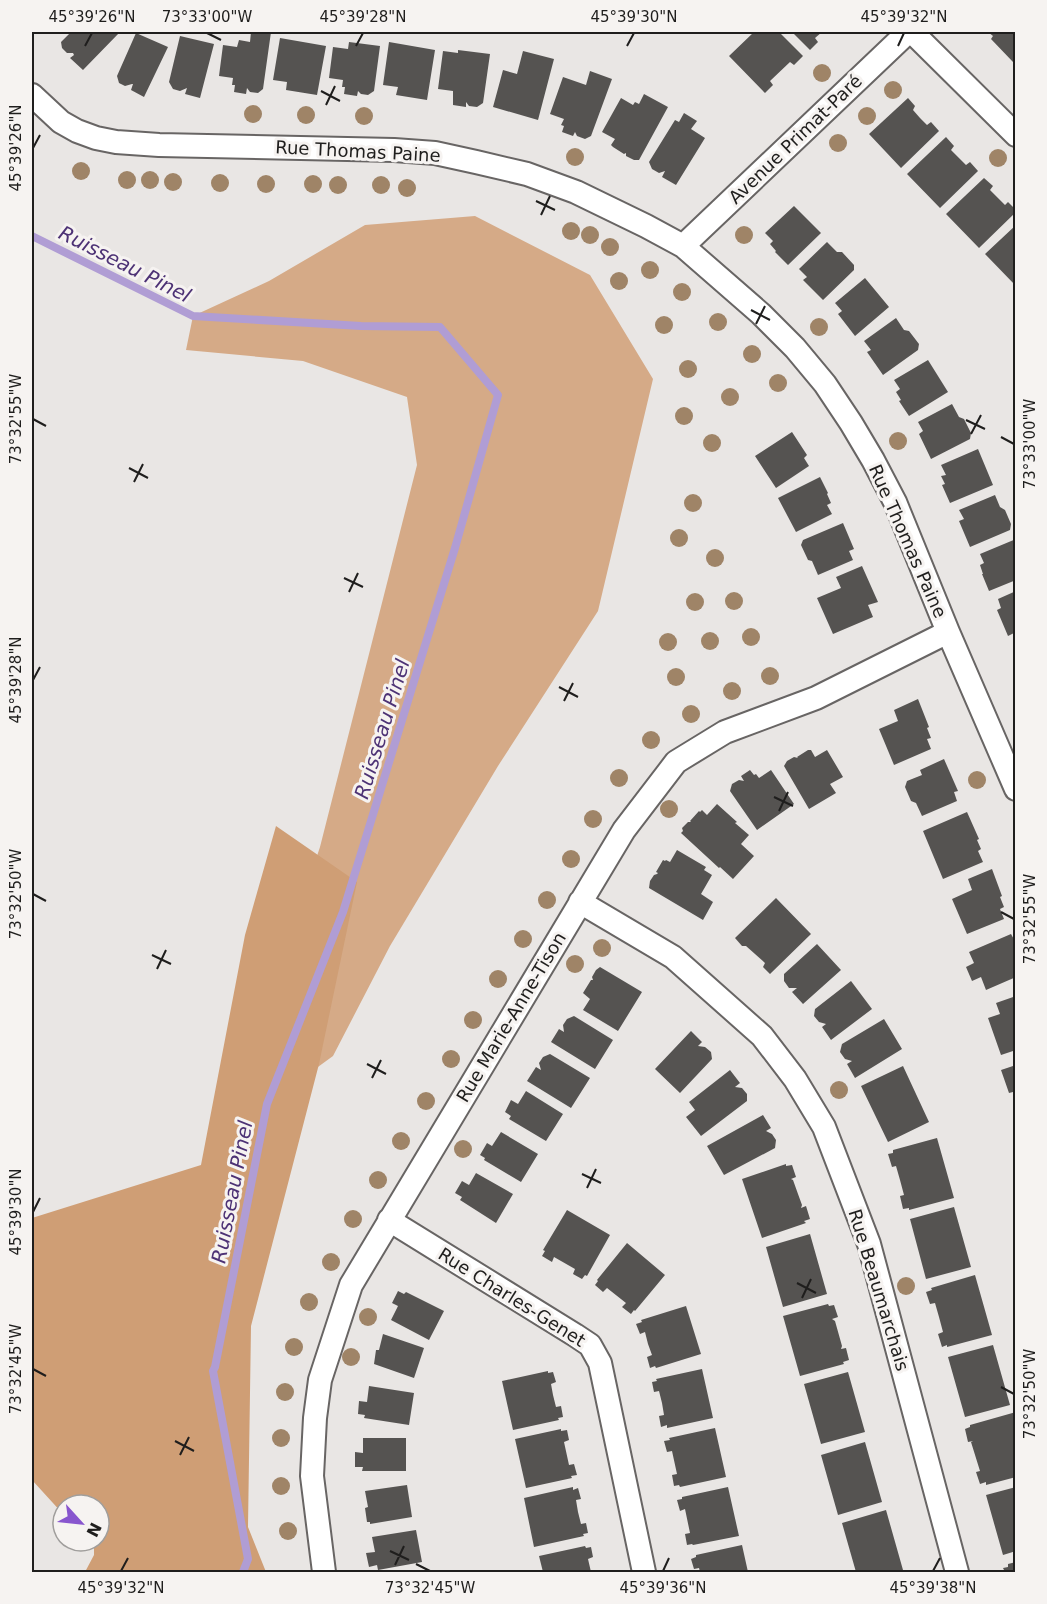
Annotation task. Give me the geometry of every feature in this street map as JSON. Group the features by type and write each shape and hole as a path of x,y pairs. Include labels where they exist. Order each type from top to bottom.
{"street":[{"path":"910,32 1016,135"},
{"name":"Avenue Primat-Paré","path":"683,246 910,32"},
{"name":"Rue Thomas Paine","path":"32,95 61,122 77,131 116,142 394,150 435,153 476,162 527,174 576,192 638,221 683,246 761,314 795,348 825,384 857,432 895,502 1016,789"},
{"name":"Rue Marie-Anne-Tison","path":"324,1572 312,1476 315,1418 320,1380 351,1286 624,830 676,762 725,732 816,698 948,632"},
{"name":"Rue Beaumarchais","path":"580,902 673,957 762,1036 795,1079 824,1127 869,1245 957,1572"},
{"name":"Rue Charles-Genet","path":"389,1220 590,1345 600,1363 644,1572"}],"shaded area":[{"path":"475,216 590,275 653,379 598,611 498,766 390,946 333,1056 267,1104 248,1062 320,847 417,465 407,397 303,361 186,350 193,316 269,281 365,225"},
{"path":"276,826 357,882 319,1064 251,1326 248,1527 266,1572 85,1572 94,1553 111,1553 111,1493 51,1493 51,1501 32,1480 32,1218 201,1165 245,935"}],"building":[{"path":"71,32 119,33 83,70 70,58 74,55 73,53 67,53 62,48 61,42"},
{"path":"251,32 271,32 263,89 258,93 250,92 247,88 246,94 234,92 233,78 219,76 223,45 237,47 239,40 250,42"},
{"path":"754,32 779,32 803,56 794,65 790,62 770,81 773,85 765,93 729,56"},
{"path":"792,32 822,32 815,38 818,42 810,50"},
{"path":"988,32 1016,32 1016,59 1013,62 991,39 993,36"},
{"path":"136,33 168,47 144,97 131,90 133,84 125,86 119,83 117,76"},
{"path":"180,36 214,44 200,98 185,94 187,88 180,91 173,89 169,82"},
{"path":"280,38 326,46 317,95 286,90 287,82 273,80"},
{"path":"349,42 380,46 374,91 368,95 358,91 357,96 344,94 343,80 329,78 333,47 348,49"},
{"path":"389,42 435,50 427,100 396,95 398,87 383,85"},
{"path":"458,50 490,54 483,103 477,107 469,106 466,102 466,107 453,105 453,91 438,89 443,51 458,53"},
{"path":"523,51 554,59 538,120 493,107 503,70 517,74"},
{"path":"590,71 612,79 591,136 585,139 577,136 575,132 573,136 562,132 564,126 561,125 564,119 550,114 563,77 586,85"},
{"path":"644,94 668,107 639,160 634,160 613,147 611,145 615,139 602,132 621,98 633,105 635,102 639,104"},
{"path":"908,98 915,106 913,110 920,118 927,125 931,122 939,131 901,168 869,134"},
{"path":"684,113 697,121 691,129 705,138 676,185 662,177 665,171 659,173 652,169 649,162 675,120 679,122"},
{"path":"946,137 954,146 951,150 966,165 970,162 978,171 940,208 907,174"},
{"path":"984,178 993,186 990,190 1005,205 1008,202 1016,212 979,248 946,214"},
{"path":"794,206 821,233 788,265 775,252 770,244 773,241 765,233"},
{"path":"1016,225 1016,286 985,254"},
{"path":"827,242 837,252 842,252 854,265 854,270 823,300 803,280 807,277 799,269"},
{"path":"865,278 889,307 855,336 838,314 842,311 835,303"},
{"path":"896,318 904,330 909,331 919,344 918,350 883,375 867,352 871,350 864,341"},
{"path":"928,360 948,392 909,416 899,401 901,400 896,392 900,389 894,380"},
{"path":"952,404 959,417 964,419 971,433 970,439 931,459 919,434 923,431 918,422"},
{"path":"792,432 807,455 804,458 809,466 776,488 755,456"},
{"path":"978,449 993,485 950,503 942,485 945,484 941,476 946,475 941,465"},
{"path":"820,477 828,493 831,503 827,505 832,514 796,532 778,498"},
{"path":"995,495 1011,524 1010,530 970,547 959,521 964,519 959,510"},
{"path":"843,523 854,549 849,551 853,560 818,575 801,545 803,540"},
{"path":"1016,539 1016,580 989,591 982,574 980,565 984,563 980,554"},
{"path":"862,566 878,602 868,605 873,617 833,634 817,598 841,588 836,577"},
{"path":"1016,591 1016,632 1008,636 997,610 1001,608 998,599"},
{"path":"918,699 929,727 927,728 931,738 927,739 931,749 894,765 879,729 898,721 894,710"},
{"path":"811,750 815,757 827,750 843,777 830,784 836,793 809,809 784,766 787,761 794,757 798,758"},
{"path":"944,759 958,791 954,792 957,801 922,816 916,803 911,801 905,787 907,781 922,775 920,770"},
{"path":"750,770 759,778 771,770 794,804 757,830 730,791 732,784 739,780 744,781 741,776"},
{"path":"717,804 749,835 741,844 754,856 733,879 681,833 682,828 691,822 699,811 702,810 707,815"},
{"path":"967,812 979,839 977,840 981,849 978,851 983,862 943,879 923,831"},
{"path":"677,850 706,867 704,870 712,875 701,894 713,902 703,920 649,888 650,881 658,873 656,872 663,860 670,862"},
{"path":"992,869 1002,896 1000,897 1004,907 1000,909 1004,919 967,934 952,899 972,890 968,879"},
{"path":"776,898 811,934 770,974 763,967 765,963 735,938"},
{"path":"1011,934 1016,943 1016,977 986,990 981,977 972,981 966,967 974,963 969,952"},
{"path":"817,944 841,970 803,1004 792,992 797,988 789,988 784,981 784,974"},
{"path":"600,967 642,992 618,1031 583,1010 590,999 583,993"},
{"path":"851,981 872,1009 831,1040 822,1027 826,1024 819,1022 814,1016 815,1009"},
{"path":"1016,996 1016,1050 1001,1055 988,1018 1000,1014 996,1003"},
{"path":"574,1016 613,1040 595,1069 551,1042 559,1029 564,1032 563,1025 567,1019"},
{"path":"884,1019 902,1049 855,1078 847,1064 852,1061 845,1059 840,1052 842,1044"},
{"path":"691,1031 702,1042 698,1046 705,1047 711,1052 712,1059 680,1093 655,1069"},
{"path":"550,1054 590,1078 571,1108 527,1081 536,1067 541,1070 539,1063 543,1057"},
{"path":"1016,1065 1015,1097 1013,1092 1009,1093 1001,1070"},
{"path":"903,1066 929,1122 888,1142 861,1086"},
{"path":"730,1070 740,1083 735,1087 742,1088 747,1094 747,1101 701,1136 686,1117 695,1110 689,1102"},
{"path":"526,1091 563,1114 546,1141 509,1119 511,1116 505,1112 511,1100 518,1104"},
{"path":"763,1115 771,1128 766,1131 776,1140 775,1148 724,1175 707,1146"},
{"path":"501,1132 538,1154 521,1182 484,1160 485,1158 480,1155 487,1143 492,1146"},
{"path":"937,1138 954,1198 909,1210 909,1208 903,1209 900,1196 904,1195 900,1180 896,1166 892,1167 888,1154 893,1153 893,1150"},
{"path":"786,1164 786,1166 792,1165 796,1177 791,1179 802,1205 801,1208 806,1206 810,1219 804,1221 806,1223 762,1238 742,1179"},
{"path":"476,1173 513,1194 496,1223 460,1200 462,1197 455,1193 462,1181 469,1185"},
{"path":"954,1207 971,1267 926,1279 910,1219"},
{"path":"567,1210 610,1235 587,1276 585,1275 582,1279 573,1274 575,1269 554,1257 552,1262 542,1256 545,1251 543,1250"},
{"path":"810,1234 827,1294 783,1307 766,1247"},
{"path":"627,1243 665,1275 631,1314 622,1307 626,1303 607,1288 603,1292 595,1285"},
{"path":"975,1275 992,1335 942,1347 938,1334 943,1332 935,1303 930,1304 926,1292 932,1290 931,1288"},
{"path":"398,1291 404,1294 406,1292 444,1311 429,1340 391,1320 398,1306 392,1303"},
{"path":"828,1304 829,1306 834,1305 838,1317 832,1319 835,1321 841,1349 846,1348 849,1360 843,1362 844,1364 800,1376 783,1316"},
{"path":"686,1306 701,1354 650,1368 647,1357 652,1355 645,1332 640,1334 636,1324 642,1322 641,1320"},
{"path":"383,1334 424,1348 414,1378 374,1364 376,1350 379,1350"},
{"path":"993,1345 1010,1405 965,1417 948,1357"},
{"path":"702,1369 713,1418 667,1428 667,1425 661,1427 659,1416 664,1415 662,1403 659,1391 654,1392 652,1382 657,1381 656,1379"},
{"path":"548,1371 548,1373 553,1372 556,1382 551,1384 553,1395 556,1407 561,1406 563,1417 558,1418 559,1420 513,1430 502,1381"},
{"path":"848,1372 865,1432 821,1444 804,1384"},
{"path":"369,1386 414,1393 409,1425 364,1418 365,1415 358,1414 359,1401 367,1402"},
{"path":"1016,1412 1016,1477 986,1485 986,1482 980,1484 976,1472 980,1471 971,1442 973,1441 968,1442 965,1429 970,1425"},
{"path":"715,1428 726,1477 680,1487 679,1485 674,1486 672,1475 677,1474 672,1451 667,1452 664,1441"},
{"path":"561,1429 561,1431 567,1430 569,1440 564,1442 569,1465 574,1464 577,1475 526,1488 515,1439"},
{"path":"363,1438 406,1438 406,1471 362,1471 363,1467 355,1467 355,1452 363,1453"},
{"path":"865,1442 882,1502 838,1515 821,1455"},
{"path":"407,1485 412,1517 370,1524 367,1522 365,1508 368,1507 365,1491"},
{"path":"573,1487 573,1490 578,1488 581,1499 576,1500 578,1512 581,1524 586,1523 588,1533 583,1534 584,1536 534,1547 524,1498"},
{"path":"728,1487 739,1536 687,1545 685,1534 690,1533 685,1509 680,1511 677,1500"},
{"path":"1016,1487 1016,1551 1003,1555 986,1495"},
{"path":"886,1510 903,1570 856,1572 842,1523"},
{"path":"416,1530 422,1562 378,1570 377,1565 369,1567 366,1553 375,1552 372,1537"},
{"path":"742,1545 748,1572 700,1572 699,1568 694,1569 691,1559 696,1555"},
{"path":"585,1546 586,1548 591,1547 593,1557 588,1559 591,1572 543,1572 539,1556"},
{"path":"1016,1562 1016,1572 1005,1572 1003,1568"}],"waterway":[{"name":"Ruisseau Pinel","path":"32,236 193,316 361,326 440,327 498,395 455,548 343,912 267,1104 213,1371 248,1559 243,1572"}]}
